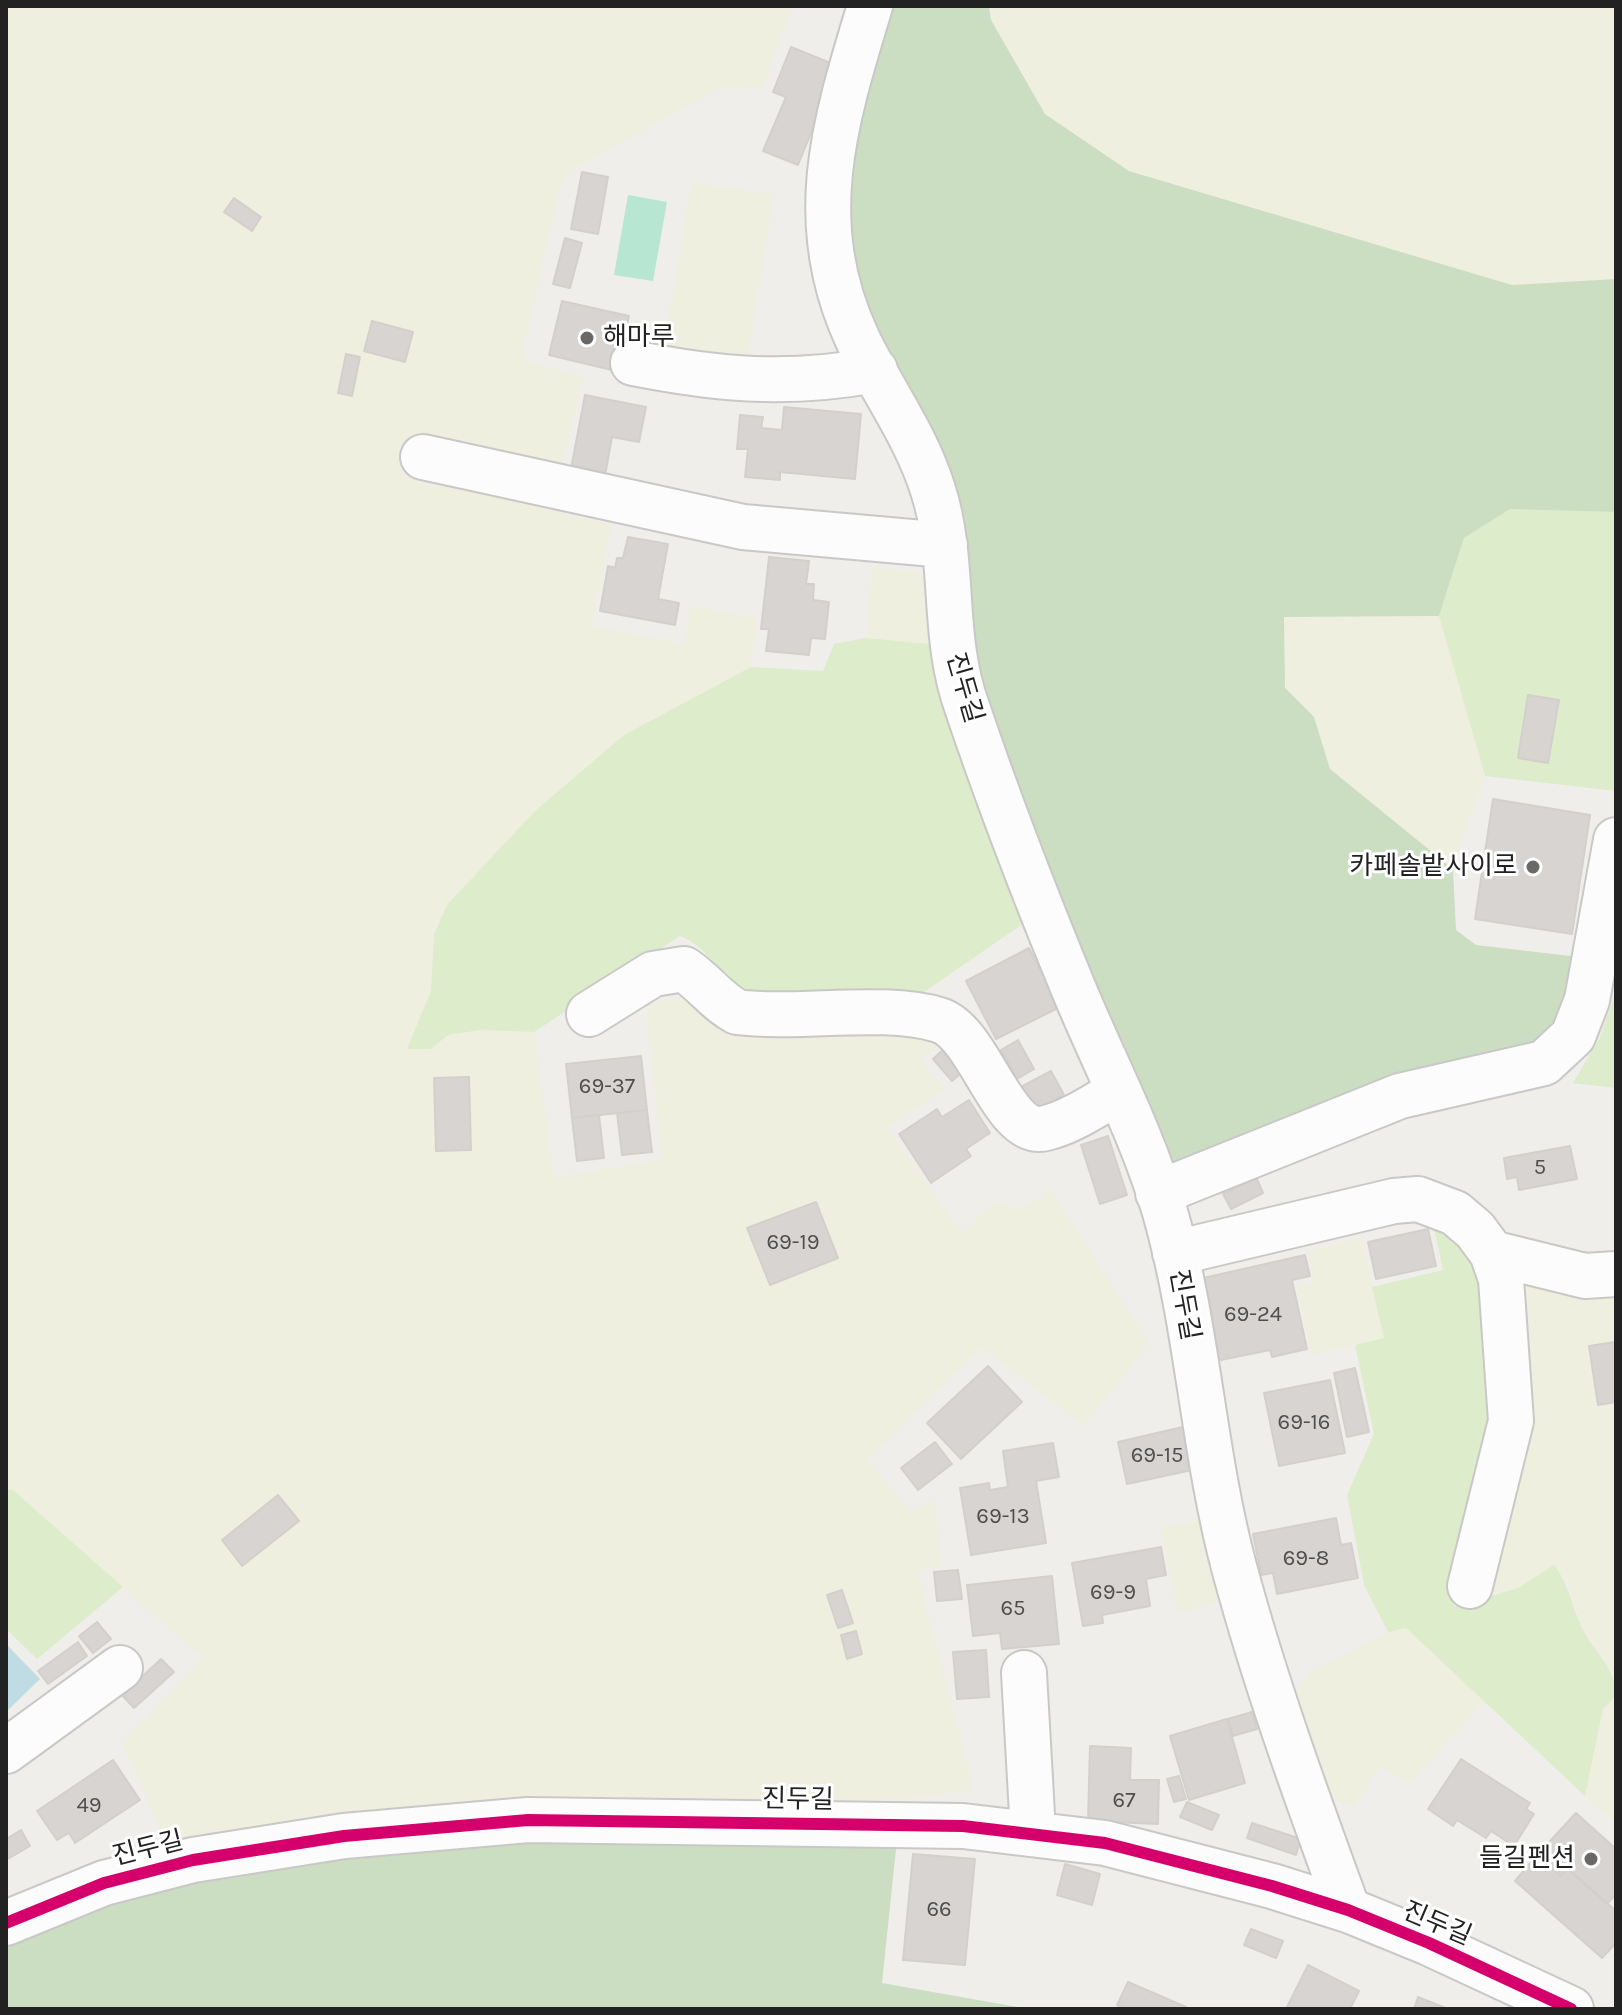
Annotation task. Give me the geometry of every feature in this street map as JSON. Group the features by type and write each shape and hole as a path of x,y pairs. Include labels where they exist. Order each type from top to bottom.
{"street":[{"name":"진두길","path":"870,6 839,110 826,184 827,235 840,290 856,336 912,437 934,492 945,545 951,649 966,706 1069,978 1158,1193 1175,1253 1215,1481 1234,1567 1294,1756 1348,1910"},
{"path":"633,363 732,380 785,382 875,370"},
{"path":"423,457 743,527 945,545"},
{"path":"1158,1193 1400,1096 1544,1063 1573,1036 1587,1000 1616,840"},
{"path":"589,1014 653,974 684,969 698,978 721,1004 737,1012 901,1014 945,1022 975,1054 1017,1120 1028,1128 1043,1129 1064,1121 1118,1092"},
{"name":"진두길","path":"1175,1253 1394,1201 1418,1199 1455,1213 1475,1230 1492,1253 1501,1279 1511,1421 1470,1586"},
{"path":"1492,1253 1585,1276 1616,1274"},
{"path":"6,1751 120,1668"},
{"path":"1024,1673 1033,1832"},
{"name":"진두길","path":"6,1923 104,1883 164,1867 359,1835 528,1820 963,1826 1105,1843 1348,1910 1429,1943 1571,2009"}],"green space":[{"path":"6,6 793,6 762,89 721,87 570,171 561,184 523,351 526,361 584,377 560,472 406,439 400,475 612,524 592,626 684,644 691,605 757,618 751,667 624,735 536,810 434,935 431,991 408,1049 431,1049 448,1035 481,1030 534,1032 554,1177 662,1160 645,1003 691,996 883,1028 938,1046 921,1059 945,1089 887,1128 962,1233 995,1201 1018,1210 1051,1190 1149,1343 1084,1426 982,1347 867,1460 912,1512 934,1500 942,1566 917,1570 974,1790 904,1799 167,1845 122,1743 203,1658 13,1491 6,1490"},
{"path":"884,6 989,6 991,20 1045,114 1129,171 1512,285 1616,279 1616,512 1510,509 1464,538 1439,616 1284,617 1285,688 1314,717 1330,769 1453,869 1456,930 1476,945 1579,957 1559,1035 1198,1168 1160,1166 997,758 840,230 869,53"},
{"path":"989,6 1616,6 1616,279 1512,285 1129,171 1045,114 991,20"},
{"path":"691,182 774,195 746,367 663,354"},
{"path":"628,195 667,202 653,281 614,275"},
{"path":"1510,508 1616,512 1616,791 1485,776 1439,616 1464,538"},
{"path":"872,568 918,572 928,578 931,644 866,638"},
{"path":"1439,616 1485,776 1453,869 1330,769 1314,717 1285,688 1284,617"},
{"path":"866,638 931,644 1033,917 924,992 758,997 733,984 701,949 680,936 534,1032 481,1030 448,1035 431,1049 407,1049 431,991 434,935 447,905 536,810 624,735 751,667 823,671 834,644"},
{"path":"1616,992 1616,1088 1573,1083 1599,1039"},
{"path":"1432,1219 1451,1229 1480,1270 1496,1396 1485,1471 1453,1607 1518,1588 1554,1565 1559,1572 1585,1633 1608,1667 1615,1685 1616,1696 1603,1709 1585,1796 1406,1628 1388,1632 1364,1585 1347,1495 1374,1434 1355,1345 1384,1338 1372,1287 1443,1270"},
{"path":"1362,1238 1384,1338 1311,1355 1297,1286 1314,1282 1308,1251"},
{"path":"1538,1283 1586,1299 1616,1292 1616,1679 1580,1624 1568,1582 1554,1565 1518,1588 1489,1594 1527,1447 1520,1292"},
{"path":"6,1490 13,1490 123,1587 37,1659 6,1629"},
{"path":"1204,1519 1227,1601 1178,1613 1160,1528"},
{"path":"1406,1628 1484,1701 1410,1783 1379,1767 1354,1808 1322,1793 1295,1696 1308,1674 1388,1632"},
{"path":"1616,1696 1616,1824 1585,1796 1603,1709"},
{"path":"773,1839 896,1849 882,1983 1029,2009 6,2009 6,1942 157,1884 449,1840"}],"water":[{"path":"6,1644 40,1679 6,1712"}],"building":[{"path":"791,47 838,66 798,165 763,151 786,97 773,92"},
{"path":"582,172 608,177 598,234 571,229"},
{"path":"234,198 261,217 252,231 224,212"},
{"path":"565,238 582,243 570,288 553,284"},
{"path":"562,301 629,316 616,371 549,355"},
{"path":"372,321 413,332 405,362 364,351"},
{"path":"346,354 360,357 352,396 338,393"},
{"path":"585,395 646,407 639,442 612,437 604,481 570,474"},
{"path":"784,407 861,414 855,479 780,472 780,480 745,477 748,449 737,449 740,415 763,417 761,428 782,430"},
{"path":"628,537 668,544 658,599 679,603 675,625 600,611 608,566 615,568 617,558 623,558"},
{"path":"769,557 809,561 806,584 814,584 813,600 829,602 825,639 811,638 809,655 766,651 769,629 761,629"},
{"path":"1528,695 1559,700 1548,763 1518,758"},
{"path":"1493,799 1590,815 1572,934 1475,919"},
{"path":"1029,948 1060,1007 996,1039 966,981"},
{"path":"1018,1040 1034,1069 1017,1079 1001,1050"},
{"path":"946,1047 965,1070 952,1081 933,1059"},
{"path":"641,1056 647,1110 572,1118 566,1064"},
{"path":"1051,1071 1064,1095 1034,1112 1021,1087"},
{"path":"469,1077 471,1150 436,1151 434,1078"},
{"path":"969,1100 990,1133 966,1149 971,1156 931,1183 899,1134 937,1109 942,1117"},
{"path":"647,1110 652,1152 622,1155 617,1113"},
{"path":"599,1115 604,1158 577,1161 572,1118"},
{"path":"1108,1136 1127,1195 1100,1204 1081,1145"},
{"path":"1570,1146 1577,1179 1519,1190 1517,1177 1507,1179 1504,1158"},
{"path":"1256,1177 1263,1193 1231,1209 1223,1194"},
{"path":"816,1202 838,1258 770,1285 747,1228"},
{"path":"1428,1229 1436,1266 1376,1279 1368,1242"},
{"path":"1305,1255 1310,1276 1292,1280 1307,1349 1272,1357 1270,1350 1216,1361 1199,1279"},
{"path":"1615,1342 1616,1402 1598,1405 1589,1346"},
{"path":"988,1366 1022,1402 961,1459 927,1423"},
{"path":"1355,1368 1369,1432 1347,1437 1334,1373"},
{"path":"1330,1380 1345,1453 1279,1466 1264,1393"},
{"path":"1187,1426 1197,1469 1127,1484 1118,1442"},
{"path":"935,1442 952,1464 918,1490 901,1468"},
{"path":"1053,1443 1059,1477 1036,1481 1046,1543 971,1555 960,1488 989,1483 990,1490 1008,1487 1003,1451"},
{"path":"278,1495 299,1521 242,1566 222,1540"},
{"path":"1336,1518 1341,1545 1351,1543 1358,1578 1277,1594 1273,1573 1261,1575 1253,1534"},
{"path":"1161,1547 1166,1575 1146,1579 1150,1606 1102,1615 1103,1623 1083,1626 1072,1563"},
{"path":"958,1570 962,1599 937,1601 934,1572"},
{"path":"1052,1576 1059,1644 1002,1649 1000,1633 973,1636 967,1585"},
{"path":"842,1590 853,1623 838,1628 827,1595"},
{"path":"97,1622 111,1639 93,1653 79,1636"},
{"path":"856,1631 862,1654 847,1659 841,1635"},
{"path":"78,1642 87,1656 48,1684 38,1671"},
{"path":"986,1650 989,1697 957,1699 953,1652"},
{"path":"161,1659 174,1672 134,1708 122,1695"},
{"path":"1252,1712 1257,1729 1233,1736 1228,1719"},
{"path":"1227,1719 1245,1783 1189,1800 1170,1736"},
{"path":"1090,1746 1131,1748 1130,1780 1159,1780 1158,1824 1088,1821"},
{"path":"1461,1759 1530,1803 1526,1809 1534,1814 1514,1846 1491,1831 1486,1838 1457,1820 1453,1826 1428,1809"},
{"path":"113,1760 140,1800 75,1843 69,1833 57,1840 37,1811"},
{"path":"1179,1776 1186,1799 1174,1802 1167,1779"},
{"path":"1187,1802 1219,1815 1212,1830 1180,1817"},
{"path":"1576,1813 1616,1849 1616,1894 1607,1904 1567,1868 1561,1876 1537,1855"},
{"path":"1252,1823 1301,1839 1296,1855 1247,1838"},
{"path":"21,1830 30,1846 6,1860 6,1839"},
{"path":"913,1854 975,1859 965,1965 903,1960"},
{"path":"1537,1855 1561,1876 1567,1868 1616,1911 1616,1943 1602,1958 1515,1881"},
{"path":"1065,1864 1100,1874 1092,1905 1057,1895"},
{"path":"1251,1929 1283,1941 1276,1958 1244,1945"},
{"path":"1308,1965 1359,1991 1350,2009 1286,2009"},
{"path":"1128,1982 1186,2007 1126,2009 1117,2005"},
{"path":"1418,1997 1448,2009 1414,2009"}],"cycle path":[{"path":"6,1923 104,1883 193,1860 344,1836 528,1820 963,1826 1105,1843 1272,1886 1348,1910 1429,1943 1571,2009"}],"place":[{"name":"해마루","path":"587,338"},
{"name":"카페솔밭사이로","path":"1533,867"},
{"name":"들길펜션","path":"1591,1859"}]}
